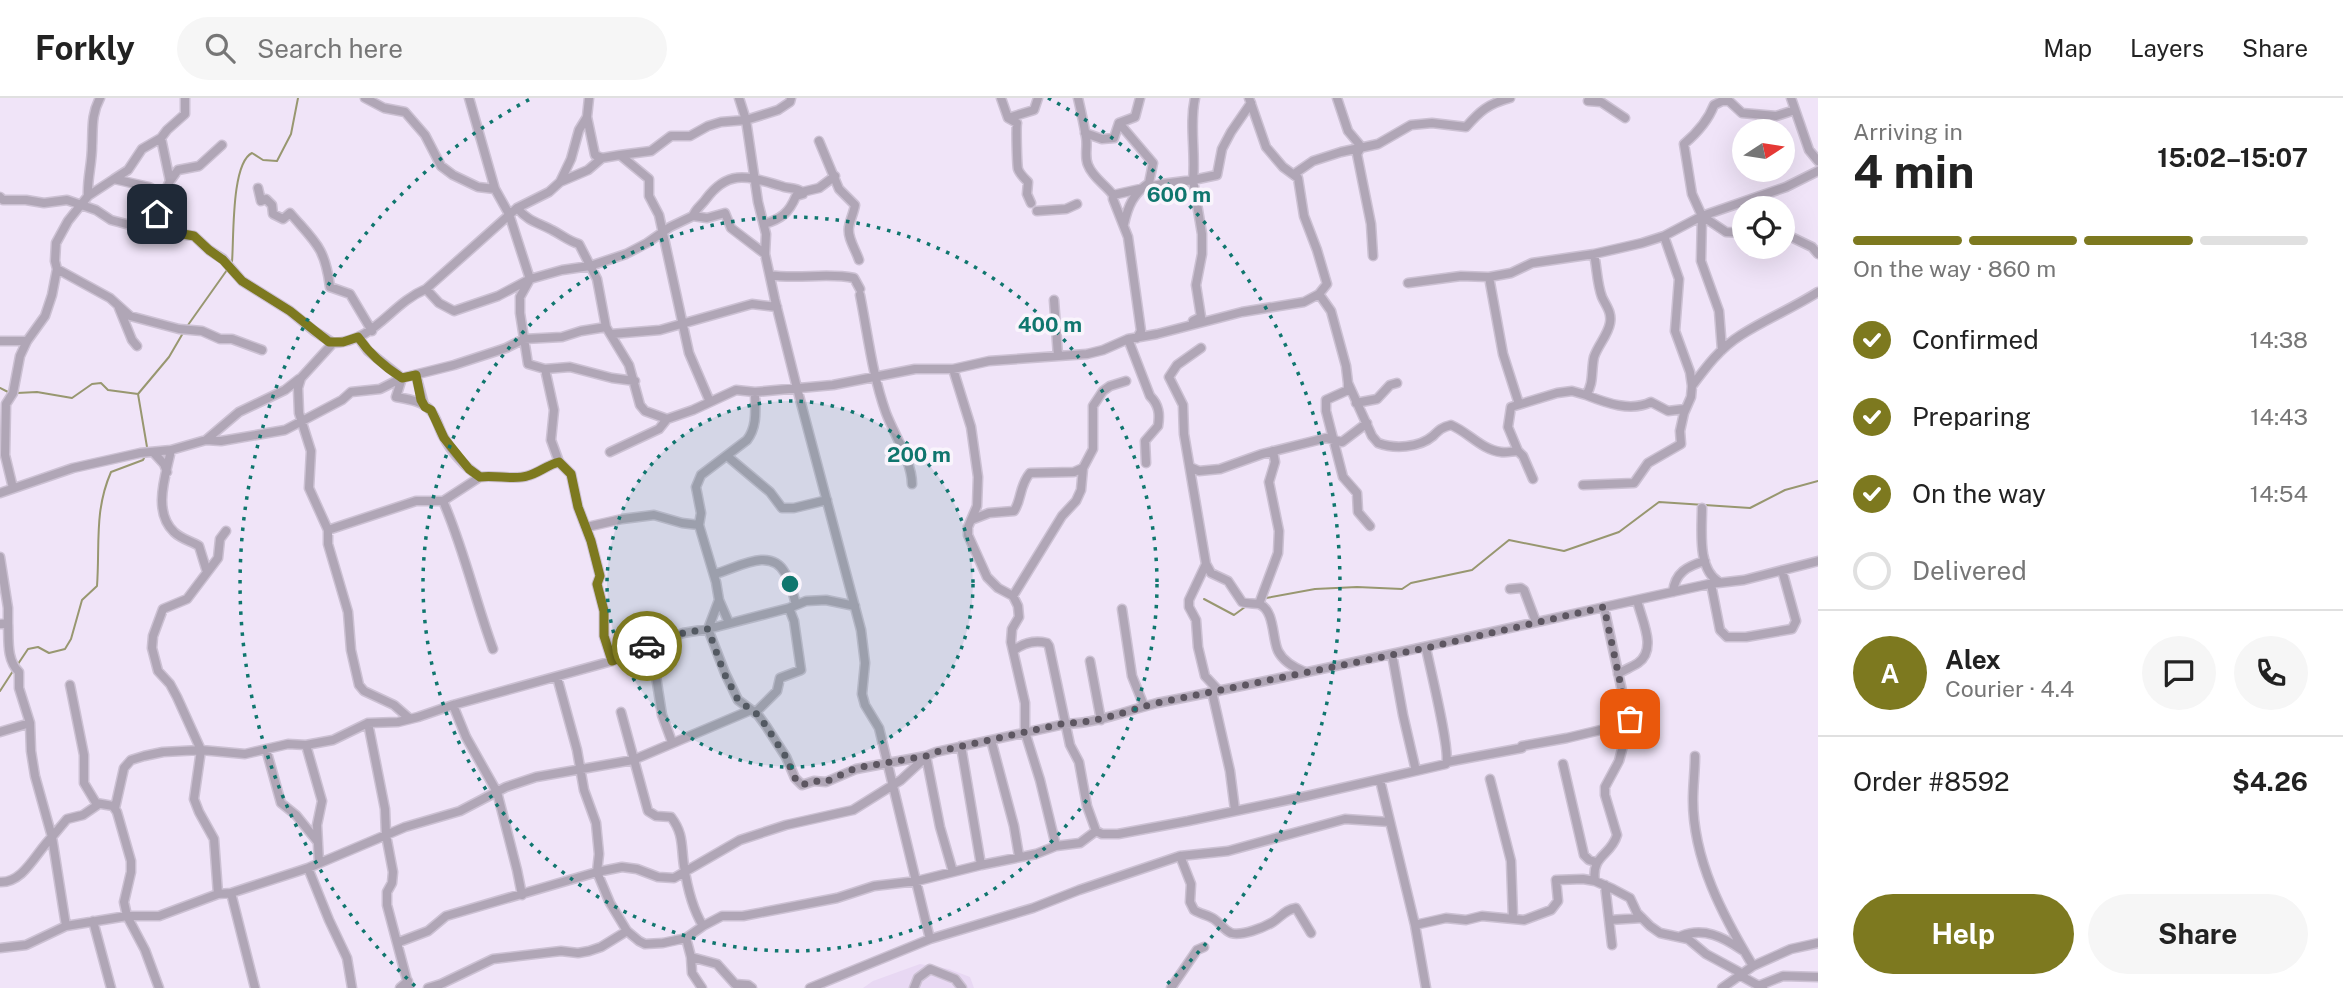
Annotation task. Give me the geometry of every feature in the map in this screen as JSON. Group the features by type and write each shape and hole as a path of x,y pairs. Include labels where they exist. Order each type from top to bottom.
{"street":[{"path":"88,196 87,179 93,146 92,118 100,98"},
{"path":"13,488 5,455 6,404 12,393 20,356 44,316 52,295 57,269 56,243 68,221 88,196 128,170 142,149 162,138 185,114 185,98"},
{"path":"365,98 384,108 405,112 425,135 441,166 453,175 478,187 495,189"},
{"path":"469,98 495,189 509,214 530,279 520,297 528,364 545,369 570,367 635,381"},
{"path":"589,98 587,117 595,155 602,158"},
{"path":"740,98 764,224 765,254 777,307 861,630 865,663 862,694 865,705 879,728 930,939"},
{"path":"0,197 3,200 44,203 67,200 111,219 149,230 194,236 223,260 242,281 290,311 321,337 332,343 343,342 372,331 401,304 426,289 517,208 548,192 560,182 588,170 602,158 651,151 671,136 686,137 721,122 746,120 778,110 790,102 791,98"},
{"path":"1001,98 1009,118 1017,123 1015,133 1018,169 1028,182 1027,194 1031,203"},
{"path":"1009,118 1034,110 1038,98"},
{"path":"1078,98 1084,121 1087,144 1085,156 1088,166 1113,195 1128,237 1141,331 1133,338"},
{"path":"1119,122 1135,117 1140,98"},
{"path":"1188,325 1201,317 1196,285 1202,254 1202,234 1193,180 1192,116 1195,98"},
{"path":"1337,98 1348,131 1359,144 1357,154 1371,224 1373,256"},
{"path":"1294,174 1313,161 1378,144 1411,125 1432,123 1464,128 1484,109 1510,98"},
{"path":"1609,98 1609,109"},
{"path":"1791,98 1808,149 1818,161"},
{"path":"1113,195 1217,175 1223,149 1250,101"},
{"path":"610,452 649,435 659,429 667,419 736,390 755,392 834,385 915,369 953,369 989,361 1102,350 1133,338 1242,312 1304,302 1319,294 1327,285 1302,206 1298,178 1283,167 1266,147 1250,101"},
{"path":"1588,101 1601,102 1625,118"},
{"path":"1722,349 1719,311 1701,261 1702,216 1692,194 1684,144 1694,137 1709,117 1714,105 1721,101 1730,101 1742,113 1770,116 1795,110"},
{"path":"560,182 579,130 587,117"},
{"path":"1084,132 1102,139 1114,138 1119,122"},
{"path":"1119,122 1153,160 1149,183 1141,188 1128,204 1123,227"},
{"path":"162,138 170,181"},
{"path":"819,141 839,189 855,205 854,217 849,226 851,242 859,260"},
{"path":"161,230 157,214 177,170 199,166 222,145"},
{"path":"620,155 649,179 649,196 659,215 689,353 710,402"},
{"path":"1760,196 1818,171"},
{"path":"693,216 696,208 722,182 734,177 755,177 802,192 819,188 835,176"},
{"path":"114,179 149,187 164,196"},
{"path":"258,188 261,201 266,199 272,205 272,214 283,219 290,213 312,237 325,257 330,287 350,294 372,331"},
{"path":"764,224 785,215 791,209 796,196 803,194"},
{"path":"1037,211 1066,209 1077,204"},
{"path":"1408,283 1461,276 1489,277 1511,273 1532,263 1594,254 1642,243 1732,206"},
{"path":"517,208 527,219 579,244 597,279 609,331 629,365 638,400 645,411 667,419"},
{"path":"426,289 439,303 454,311 498,296 530,279 590,266 626,254 662,231 693,216 707,218 724,213 731,228 765,254"},
{"path":"1702,216 1726,232 1732,232"},
{"path":"1583,485 1634,483 1648,463 1681,444 1679,434 1692,386 1690,372 1675,331 1679,279 1664,236"},
{"path":"1795,239 1812,247 1818,254"},
{"path":"1586,395 1591,383 1594,358 1608,332 1611,318 1608,305 1603,299 1594,254"},
{"path":"57,269 118,305 133,317 179,329 202,331 220,339 232,339 262,350"},
{"path":"771,275 841,275 854,278 860,292 875,377 896,439 912,472 912,484"},
{"path":"1489,277 1503,355 1519,404"},
{"path":"1692,386 1722,349 1740,335 1799,305 1818,292"},
{"path":"1319,294 1331,311 1348,383 1348,390 1325,400 1332,439 1343,477 1357,493 1359,512 1370,526"},
{"path":"1054,300 1058,356"},
{"path":"0,493 73,468 140,453 172,450 206,440 221,441 285,430 342,400 351,392 380,389 402,378 506,348 524,339 562,337 581,331 660,330 752,304 777,307"},
{"path":"118,305 137,346"},
{"path":"358,337 368,351 402,378"},
{"path":"1133,338 1150,396 1159,410 1158,426 1144,441 1146,463"},
{"path":"0,341 27,341"},
{"path":"206,440 239,412 285,390 301,377 332,343"},
{"path":"1201,348 1177,365 1169,377 1183,405 1184,434 1206,564 1211,573 1228,581 1242,602 1259,604 1269,614 1277,650 1282,657 1306,672"},
{"path":"545,369 554,410 551,440 559,462 571,474 578,507 587,527 600,576 598,594 604,611 604,636 612,661"},
{"path":"953,369 971,427 977,469 977,506 968,535 987,577 998,588 1013,596 1019,611 1012,629 1013,651 1025,703 1025,732 1056,846"},
{"path":"416,375 425,407"},
{"path":"301,377 298,388 301,420 311,451 309,488 328,530 328,544 348,612 351,650 359,685 364,691 394,705 410,719"},
{"path":"402,378 396,397 416,401 431,410 444,438 469,469 480,477"},
{"path":"1013,596 1062,516 1076,501 1083,468 1093,449 1093,406 1103,391 1126,381"},
{"path":"1348,383 1375,440 1388,446 1403,447 1420,442 1432,437 1442,427 1451,425 1470,435 1478,443 1500,452 1518,451"},
{"path":"1356,403 1377,399 1390,385 1397,383"},
{"path":"1533,479 1508,427 1511,407 1572,391 1604,403 1642,407 1651,402 1668,411 1685,409"},
{"path":"730,623 719,600 699,525 701,513 698,482 701,475 752,433 755,392"},
{"path":"1190,467 1199,471 1220,469 1273,451 1326,438 1342,442 1367,423"},
{"path":"172,450 162,490 162,503 168,526 179,537 199,546 207,572"},
{"path":"1259,604 1278,553 1279,531 1269,481 1275,463 1273,451"},
{"path":"153,452 160,458 167,472"},
{"path":"727,456 770,492 782,508 794,508 827,500"},
{"path":"328,530 416,501 443,501 480,477 495,475 520,478 559,462"},
{"path":"971,520 989,513 1014,511 1020,489 1030,473 1074,472 1083,468"},
{"path":"443,501 459,540 493,649"},
{"path":"1702,508 1705,561 1715,583 1720,630 1727,637 1746,637 1792,629 1796,621 1782,570"},
{"path":"587,527 654,515 699,525"},
{"path":"218,894 215,839 198,812 194,799 201,750 177,697 159,671 152,642 163,609 187,599 218,558 220,539 226,531"},
{"path":"0,557 8,608 4,623 10,656 19,672 19,688 30,723 35,776 51,836 66,926"},
{"path":"0,948 26,946 66,926 127,916 159,916 218,894 231,893 308,868 386,835 460,811 497,792 536,777 633,760 753,711 778,691 780,678 801,670 787,575 775,563 764,560 752,561 714,575"},
{"path":"1673,592 1676,578 1681,572 1689,566 1705,561"},
{"path":"719,600 708,629 734,694 753,711 776,739 795,778 802,785 814,781 825,782 856,768 930,755 1066,723 1116,717 1143,706 1426,648 1715,583 1744,580 1818,561"},
{"path":"1206,564 1189,600 1189,607 1196,620 1198,647 1205,676 1215,691 1235,810"},
{"path":"1510,589 1524,590 1536,622"},
{"path":"159,988 145,950 127,916 124,902 131,861 115,808 124,768 131,760 155,753 201,750 245,754 288,744 306,745 340,738 368,723 410,719 612,661 683,633 708,629 806,601 826,600 855,606"},
{"path":"1618,674 1639,663 1647,652 1647,639 1637,600"},
{"path":"1595,881 1596,862 1611,848 1617,835 1605,787 1619,761 1630,723 1604,607"},
{"path":"1122,609 1132,676 1143,706"},
{"path":"1013,651 1036,641 1049,646 1070,745 1083,775 1087,806 1096,831 1102,834 1118,834 1380,780 1447,762 1630,723"},
{"path":"651,644 662,715 672,742"},
{"path":"1426,648 1447,762"},
{"path":"1392,654 1397,689 1416,771"},
{"path":"1090,661 1101,720"},
{"path":"557,677 584,790 596,823 599,854 597,872 610,903 628,931 645,944 686,938 722,916 743,916 837,898 874,886 917,881 1036,854 1056,846 1080,843 1096,831"},
{"path":"70,685 84,755 84,783 92,798 99,804 115,808"},
{"path":"453,705 466,737 497,792 522,895"},
{"path":"621,712 648,811 656,817 671,817 681,832 685,871 694,907 703,926"},
{"path":"0,733 30,723"},
{"path":"368,723 385,809 386,835 393,872 392,883 387,892 387,905 408,984 400,988"},
{"path":"991,740 1019,856"},
{"path":"306,745 322,801 317,825 319,863"},
{"path":"961,746 981,865"},
{"path":"266,749 281,803 296,815 317,841"},
{"path":"399,942 428,932 446,916 597,872 622,867 667,879 674,878 740,839 786,825 853,810 917,768 930,755"},
{"path":"930,755 940,827 953,872"},
{"path":"1695,757 1693,800 1704,865 1716,901 1753,966"},
{"path":"1563,764 1584,855 1596,862"},
{"path":"1490,779 1511,861 1513,918"},
{"path":"1380,780 1415,925 1426,988"},
{"path":"2,884 20,876 67,819 83,815 99,804"},
{"path":"810,988 930,939 1033,908 1180,856 1228,851 1345,819 1390,822"},
{"path":"1180,856 1191,884 1194,910 1214,919 1232,933 1242,933 1271,924 1290,909 1296,908 1311,933"},
{"path":"308,868 347,958 352,988"},
{"path":"1415,925 1446,918 1466,920 1482,916 1524,920 1540,916 1551,910 1558,901 1556,880 1583,879 1605,885 1630,898 1642,918 1660,933 1688,939 1706,954 1760,987 1783,976 1818,977"},
{"path":"1605,885 1612,945"},
{"path":"231,893 255,988"},
{"path":"1609,920 1642,918"},
{"path":"93,921 111,988"},
{"path":"428,988 441,985 493,959 561,950 578,953 589,951 628,931"},
{"path":"1681,936 1691,932 1707,933 1724,938 1744,952"},
{"path":"686,938 692,973 702,988"},
{"path":"1722,988 1753,966 1791,949 1818,943"},
{"path":"1171,988 1197,950 1204,947"},
{"path":"691,957 717,964 735,985 748,985 752,988"},
{"path":"914,988 918,978 929,969 955,979 962,988"}],"shaded area":[{"path":"920,964 949,969 970,977 974,988 863,988 873,981"}],"waterway":[{"path":"232,262 235,203 240,171 252,153 263,160 277,161 291,134 298,98"},
{"path":"188,325 227,270"},
{"path":"17,393 37,392 72,398 92,384 101,383 108,390 138,394 169,357 183,333"},
{"path":"0,388 8,392"},
{"path":"138,394 147,447"},
{"path":"18,664 28,649 38,647 49,653 65,649 71,639 82,600 97,586 100,514 111,472 143,460 145,456"},
{"path":"1266,598 1315,589 1402,589 1411,583 1472,570 1509,540 1564,551 1619,532 1659,502 1750,508 1785,490 1818,481"},
{"path":"1204,599 1234,615 1245,607"},
{"path":"0,691 13,671"}],"way so far":[{"path":"647,646 683,633 708,629 724,673 738,700 758,715 776,739 795,778 802,785 814,781 825,782 844,772 867,766 926,756 1066,723 1116,717 1143,706 1426,648 1604,607 1630,719"}],"route":[{"path":"157,214 161,230 194,236 230,266 242,281 290,311 329,342 343,342 358,337 368,351 402,378 416,375 421,400 425,407 431,410 444,438 469,469 480,477 495,475 520,478 559,462 571,474 578,507 591,541 600,576 597,584 604,611 604,636 612,661 647,646"}]}
